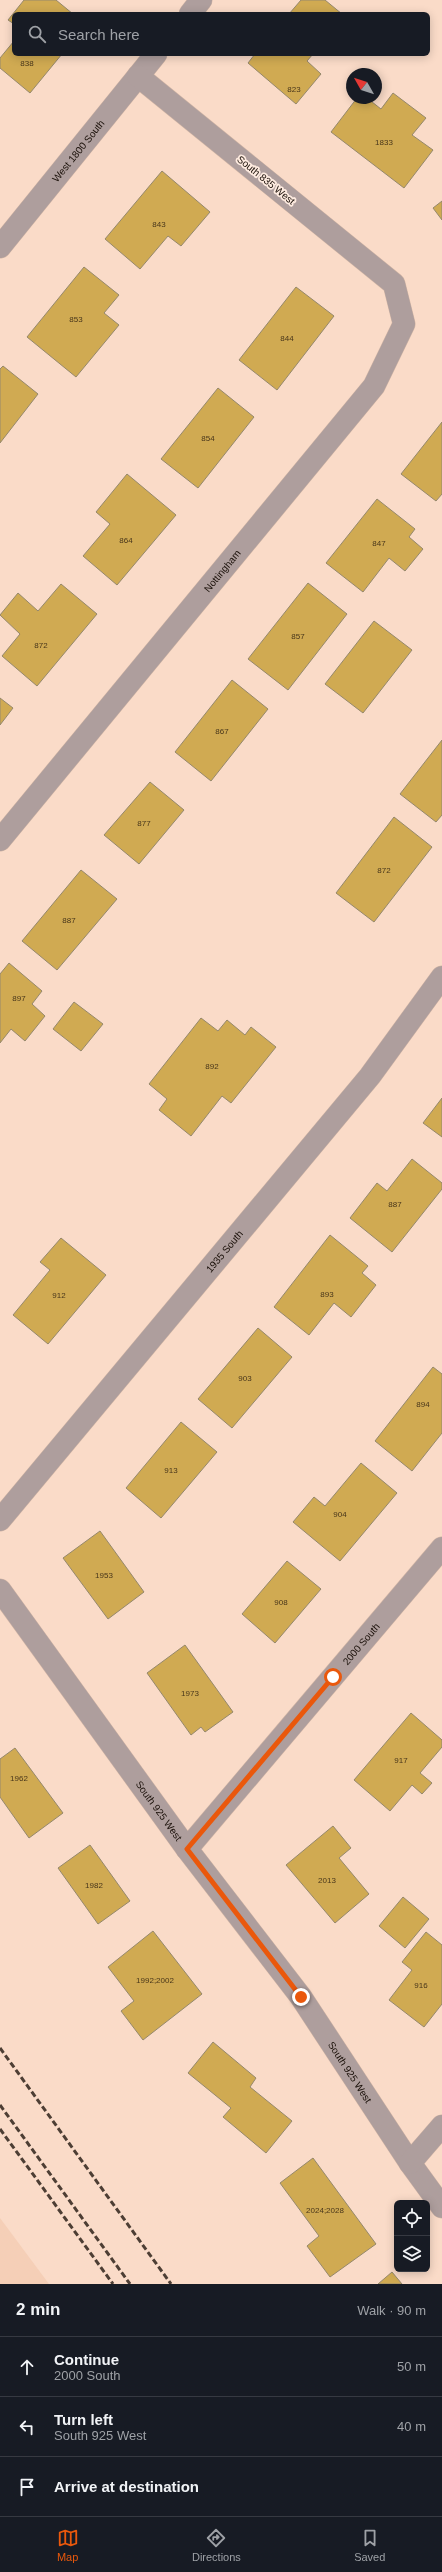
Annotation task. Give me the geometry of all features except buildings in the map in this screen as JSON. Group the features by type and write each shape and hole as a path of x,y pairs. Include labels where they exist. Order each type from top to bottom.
{"street":[{"path":"192,12 202,0"},
{"name":"West 1800 South","path":"0,247 154,56"},
{"name":"South 835 West","path":"138,76 394,284"},
{"name":"Nottingham","path":"0,840 374,386 404,324 394,284"},
{"name":"1935 South","path":"0,1520 370,1076 442,977"},
{"name":"2000 South","path":"187,1849 442,1548"},
{"name":"South 925 West","path":"0,1590 187,1849 301,1997 410,2163 442,2207"},
{"path":"410,2163 442,2126"}],"shaded area":[{"path":"0,2218 49,2284 0,2284"}],"railway":[{"path":"0,2048 171,2284"},
{"path":"0,2105 130,2284"},
{"path":"0,2129 113,2284"}],"route":[{"path":"301,1997 187,1849 333,1677"}]}
